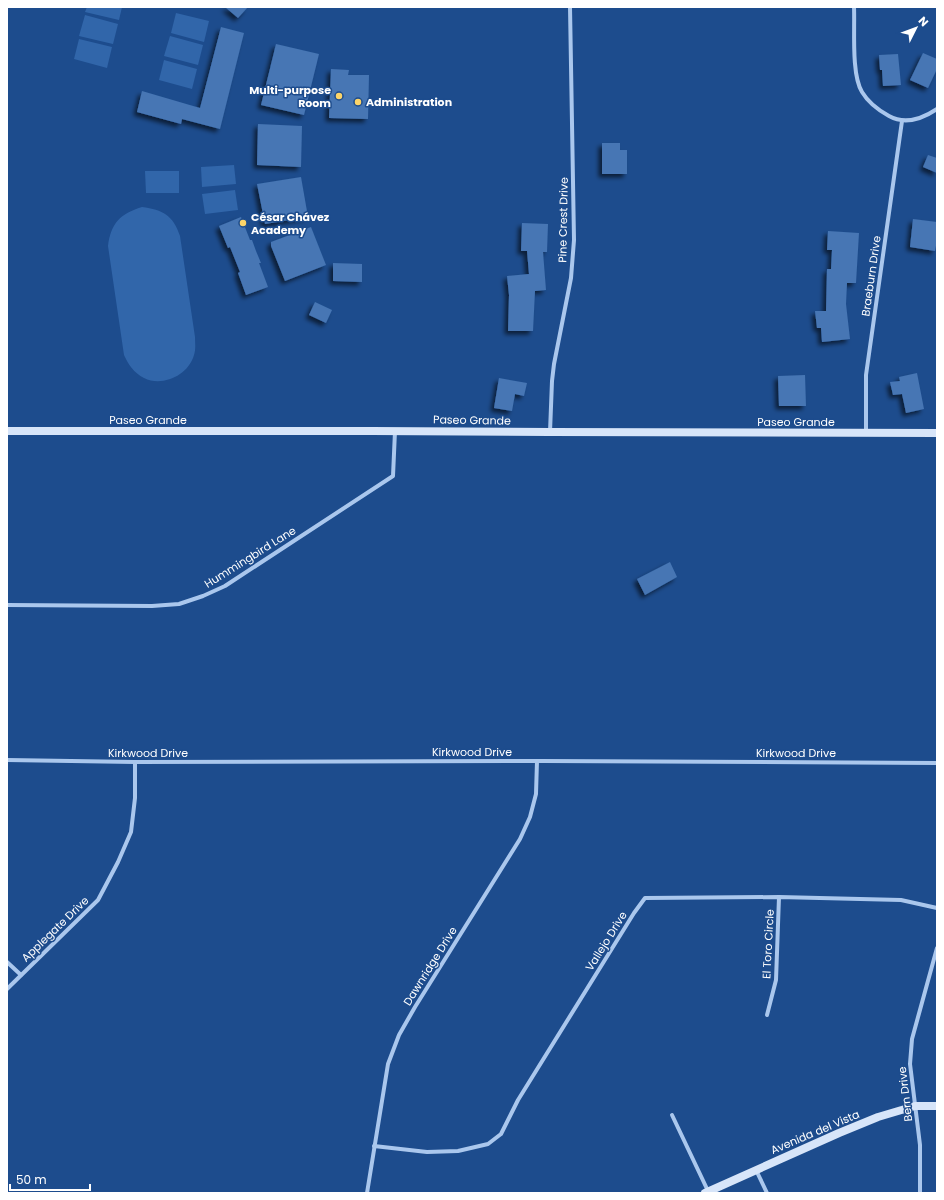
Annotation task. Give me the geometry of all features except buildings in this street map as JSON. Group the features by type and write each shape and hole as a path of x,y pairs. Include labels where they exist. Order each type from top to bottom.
{"main road":[{"name":"Paseo Grande","path":"7,431 395,430 937,433"},
{"name":"Avenida del Vista","path":"707,1192 878,1118 915,1106 937,1106"}],"street":[{"name":"Pine Crest Drive","path":"550,432 552,380 571,278 574,240 570,7"},
{"path":"854,7 856,72 861,91 880,111 902,121 926,117 937,109"},
{"name":"Braeburn Drive","path":"866,433 866,375 902,121"},
{"name":"Hummingbird Lane","path":"7,605 152,606 180,604 203,596 225,586 393,476 395,430"},
{"name":"Kirkwood Drive","path":"7,760 135,762 537,761 937,763"},
{"name":"Dawnridge Drive","path":"367,1193 388,1064 399,1035 414,1007 520,840 530,817 536,794 537,761"},
{"name":"Applegate Drive","path":"7,989 98,900 118,862 130,832 135,798 135,762"},
{"name":"Vallejo Drive","path":"374,1146 427,1152 458,1151 488,1144 501,1134 518,1100 634,913 646,898 779,897 901,900 937,908"},
{"name":"El Toro Circle","path":"767,1015 776,980 779,897"},
{"name":"Bern Drive","path":"920,1193 920,1145 910,1064 912,1039 937,948"},
{"path":"7,962 21,975"},
{"path":"672,1115 707,1192"},
{"path":"756,1170 767,1193"}],"shaded area":[{"path":"87,7 122,7 119,20 85,12"},
{"path":"176,13 209,21 204,42 171,33"},
{"path":"85,15 118,24 113,44 79,36"},
{"path":"170,36 203,45 198,65 164,56"},
{"path":"79,39 112,47 107,68 74,59"},
{"path":"164,60 197,69 192,89 159,80"},
{"path":"234,165 236,184 202,187 201,167"},
{"path":"145,171 179,171 179,193 146,193"},
{"path":"235,190 238,210 205,214 202,194"},
{"path":"142,207 156,210 170,218 180,236 195,337 194,355 186,369 174,378 159,381 144,378 137,374 129,365 124,355 108,246 111,231 118,220 122,216"}],"place":[{"name":"Multi-purpose Room","path":"339,96"},
{"name":"Administration","path":"358,102"},
{"name":"César Chávez Academy","path":"243,223"}]}
